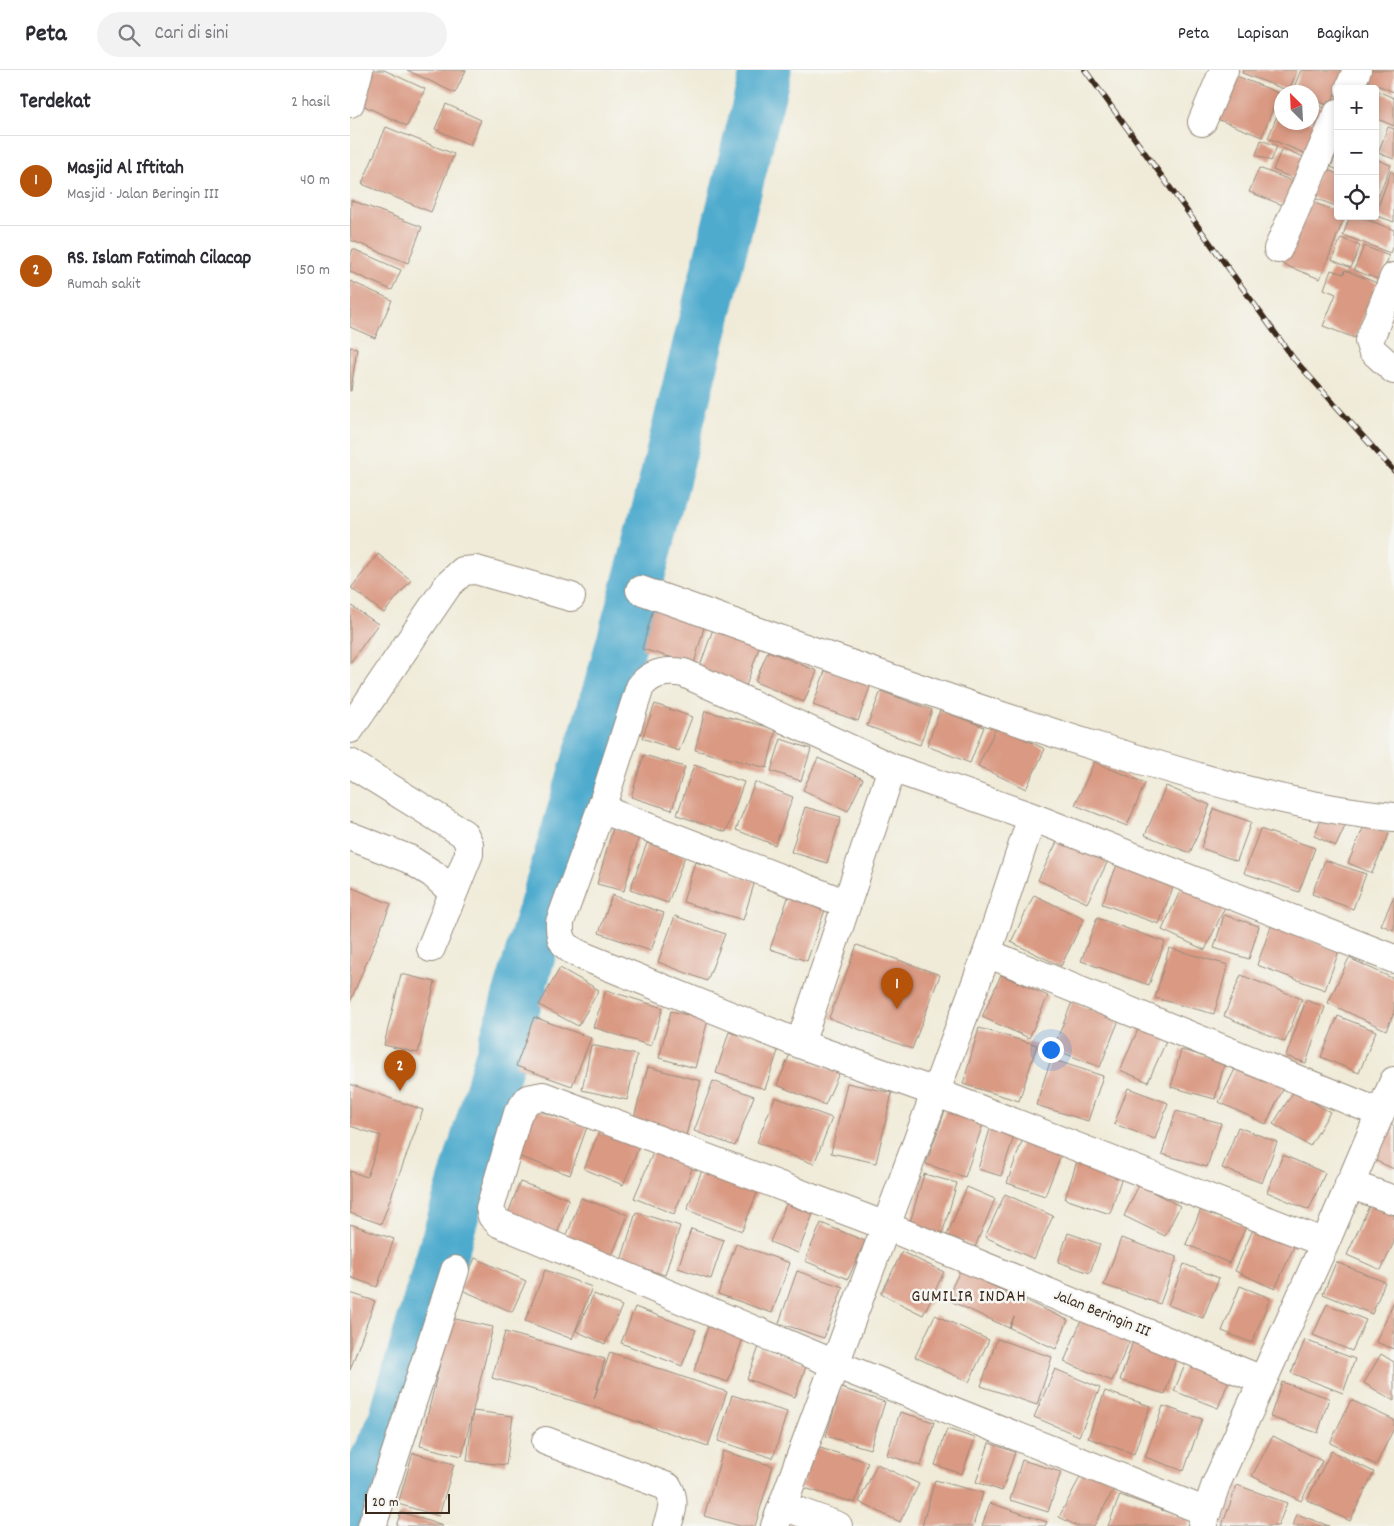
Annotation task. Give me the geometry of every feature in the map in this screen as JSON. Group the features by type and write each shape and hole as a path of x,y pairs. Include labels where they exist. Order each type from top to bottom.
{"street":[{"path":"350,103 359,70"},
{"path":"1202,122 1224,70"},
{"path":"1351,85 1357,70"},
{"path":"1278,249 1334,123"},
{"path":"1394,278 1369,341 1372,350 1394,370"},
{"path":"350,729 448,585 463,571 476,570 572,598"},
{"path":"640,590 1036,728 1195,777 1289,801 1352,813 1394,817"},
{"path":"1325,1243 936,1092 800,1044 583,956 564,944 559,934 560,922 601,809 640,687 647,678 671,671 684,673 892,768 1032,817 1394,960"},
{"path":"350,762 464,834 470,844 470,854 431,948"},
{"path":"800,1044 892,768"},
{"path":"601,809 847,904"},
{"path":"838,1526 779,1516 987,954 1032,817"},
{"path":"350,836 409,859 433,874 453,892"},
{"path":"987,954 1380,1112"},
{"path":"1205,1519 1216,1484 1325,1243 1348,1184 1394,1081"},
{"name":"Jalan Beringin III","path":"1205,1519 499,1223 492,1216 490,1208 518,1112 528,1099 543,1096 886,1226 1262,1380"},
{"path":"1348,1184 1394,1200"},
{"path":"372,1526 455,1270"},
{"path":"546,1442 668,1487 673,1496 673,1509 667,1526"}],"building":[{"path":"371,70 384,70 425,89 407,126 356,102"},
{"path":"407,70 466,70 455,93"},
{"path":"1243,70 1297,70 1291,85 1274,85 1242,73"},
{"path":"1301,70 1345,70 1339,85 1334,85 1334,96 1330,106 1319,102 1319,85 1295,85"},
{"path":"1372,70 1394,70 1394,92 1379,85 1367,81"},
{"path":"1234,75 1274,91 1274,106 1262,137 1217,119"},
{"path":"1379,92 1394,98 1394,126 1379,120"},
{"path":"446,104 481,120 470,145 435,129"},
{"path":"1319,106 1330,110 1311,156 1268,138 1274,123 1274,130 1319,130"},
{"path":"386,127 454,154 431,212 362,184"},
{"path":"1388,127 1394,129 1394,159 1379,153"},
{"path":"1261,140 1277,146 1271,161 1256,155"},
{"path":"1282,148 1308,159 1299,181 1273,170"},
{"path":"1379,160 1391,165 1379,194"},
{"path":"1321,167 1334,172 1334,205 1309,196"},
{"path":"1259,168 1298,183 1288,207 1249,192"},
{"path":"1391,171 1394,173 1394,222 1379,216 1379,204"},
{"path":"351,200 422,227 408,263 350,240"},
{"path":"1307,200 1334,210 1334,220 1343,220 1320,279 1282,264"},
{"path":"1349,220 1368,220 1394,230 1394,243 1390,253 1343,235"},
{"path":"1341,238 1360,246 1351,268 1332,260"},
{"path":"1364,246 1389,256 1380,280 1354,270"},
{"path":"353,249 401,270 392,290 350,272 350,257"},
{"path":"1331,270 1344,274 1345,270 1377,283 1355,338 1323,326 1336,294 1324,289"},
{"path":"350,281 392,300 375,338 350,327"},
{"path":"350,347 357,348 351,391 350,391"},
{"path":"378,554 411,580 384,613 351,588"},
{"path":"350,605 378,624 350,663"},
{"path":"653,609 705,624 694,664 642,649"},
{"path":"713,629 760,645 746,686 699,669"},
{"path":"768,651 817,671 804,702 755,682"},
{"path":"826,668 871,684 858,721 813,705"},
{"path":"881,691 932,710 920,745 867,726"},
{"path":"655,704 692,717 679,751 642,738"},
{"path":"940,710 984,727 970,763 927,746"},
{"path":"705,711 776,729 767,768 695,750"},
{"path":"997,726 1045,749 1026,789 978,766"},
{"path":"781,739 811,749 801,781 771,771"},
{"path":"644,755 685,767 672,810 631,797"},
{"path":"818,758 863,779 848,811 803,790"},
{"path":"1094,762 1145,783 1127,826 1075,805"},
{"path":"694,765 744,782 726,832 677,815"},
{"path":"755,782 793,797 775,845 736,830"},
{"path":"1166,786 1210,805 1190,853 1145,835"},
{"path":"805,807 841,817 827,863 791,852"},
{"path":"1214,809 1251,822 1237,861 1201,848"},
{"path":"1324,813 1346,824 1336,846 1314,836"},
{"path":"1365,824 1389,834 1372,873 1348,863"},
{"path":"613,828 639,836 624,891 597,884"},
{"path":"1260,829 1315,848 1299,892 1244,873"},
{"path":"1059,838 1108,861 1087,903 1038,880"},
{"path":"647,843 685,856 668,903 630,890"},
{"path":"1325,860 1366,874 1353,909 1312,894"},
{"path":"695,862 755,881 743,920 683,902"},
{"path":"1118,862 1175,882 1159,924 1102,904"},
{"path":"1183,885 1226,905 1205,950 1162,930"},
{"path":"350,887 391,904 350,1002"},
{"path":"790,892 827,904 807,961 770,949"},
{"path":"612,895 664,913 651,951 599,933"},
{"path":"1034,895 1084,919 1061,966 1011,942"},
{"path":"1394,896 1394,930 1381,925"},
{"path":"1224,915 1259,926 1249,959 1214,948"},
{"path":"675,916 725,934 707,981 658,962"},
{"path":"1097,918 1165,942 1149,985 1081,961"},
{"path":"1271,926 1339,951 1325,990 1257,965"},
{"path":"857,945 940,975 912,1049 829,1018"},
{"path":"1169,948 1228,965 1214,1014 1155,998"},
{"path":"1349,958 1394,979 1394,1013 1386,1030 1328,1003"},
{"path":"560,968 599,990 578,1026 539,1005"},
{"path":"401,974 435,982 418,1053 384,1045"},
{"path":"1001,975 1048,996 1029,1038 982,1017"},
{"path":"1241,975 1302,999 1285,1042 1224,1016"},
{"path":"606,990 663,1008 651,1046 593,1027"},
{"path":"1306,1000 1325,1007 1306,1063 1286,1056"},
{"path":"1072,1002 1119,1020 1100,1067 1053,1049"},
{"path":"671,1011 708,1020 695,1068 659,1058"},
{"path":"1338,1016 1376,1031 1359,1073 1321,1057"},
{"path":"534,1017 591,1038 572,1086 516,1066"},
{"path":"1140,1025 1168,1037 1148,1082 1120,1070"},
{"path":"979,1028 1037,1045 1019,1101 963,1084"},
{"path":"729,1032 779,1048 765,1089 716,1073"},
{"path":"591,1045 637,1055 627,1100 582,1090"},
{"path":"1181,1050 1225,1061 1215,1099 1171,1087"},
{"path":"790,1054 839,1073 825,1105 777,1085"},
{"path":"1051,1059 1103,1076 1088,1121 1036,1105"},
{"path":"1239,1061 1286,1083 1266,1124 1219,1102"},
{"path":"648,1067 701,1081 686,1135 633,1121"},
{"path":"713,1081 754,1096 735,1146 694,1131"},
{"path":"847,1083 892,1093 876,1163 831,1153"},
{"path":"350,1084 423,1110 381,1224 350,1213 350,1171 367,1177 381,1136 350,1126"},
{"path":"1128,1088 1168,1103 1155,1139 1114,1124"},
{"path":"1294,1091 1330,1112 1310,1146 1273,1124"},
{"path":"775,1097 832,1118 814,1164 757,1142"},
{"path":"531,1108 587,1127 570,1175 515,1155"},
{"path":"946,1108 984,1121 965,1177 926,1164"},
{"path":"1176,1111 1221,1123 1207,1167 1162,1154"},
{"path":"1389,1124 1394,1126 1394,1169 1372,1159"},
{"path":"991,1126 1015,1133 1001,1176 978,1169"},
{"path":"1238,1127 1277,1142 1262,1183 1222,1168"},
{"path":"599,1132 639,1147 623,1185 584,1169"},
{"path":"1022,1141 1061,1155 1045,1196 1007,1183"},
{"path":"655,1148 694,1164 674,1214 634,1198"},
{"path":"1283,1155 1325,1173 1309,1210 1267,1192"},
{"path":"1078,1158 1123,1173 1110,1214 1065,1199"},
{"path":"703,1167 759,1188 742,1231 687,1210"},
{"path":"924,1174 957,1183 942,1235 909,1226"},
{"path":"520,1182 569,1199 556,1237 506,1219"},
{"path":"1139,1185 1180,1206 1165,1236 1124,1216"},
{"path":"967,1187 995,1199 975,1247 947,1235"},
{"path":"1005,1194 1053,1216 1034,1259 985,1237"},
{"path":"581,1198 628,1215 611,1258 565,1240"},
{"path":"786,1204 813,1214 798,1253 770,1242"},
{"path":"1370,1204 1394,1215 1394,1242 1381,1270 1347,1255"},
{"path":"1202,1207 1246,1227 1229,1263 1186,1244"},
{"path":"636,1212 680,1226 665,1275 621,1261"},
{"path":"821,1223 865,1241 848,1279 805,1261"},
{"path":"350,1224 394,1239 377,1287 350,1277"},
{"path":"1254,1227 1295,1244 1275,1289 1235,1271"},
{"path":"691,1229 724,1240 711,1279 678,1268"},
{"path":"1068,1233 1100,1244 1090,1273 1058,1262"},
{"path":"1121,1238 1177,1257 1160,1304 1104,1285"},
{"path":"736,1244 790,1263 772,1313 718,1294"},
{"path":"902,1252 944,1272 923,1315 881,1294"},
{"path":"475,1258 526,1281 512,1312 460,1289"},
{"path":"1336,1262 1385,1282 1372,1314 1323,1294"},
{"path":"1184,1264 1219,1278 1203,1318 1168,1305"},
{"path":"545,1270 592,1287 572,1339 525,1321"},
{"path":"797,1271 843,1287 824,1338 779,1323"},
{"path":"960,1271 1068,1320 1056,1349 1010,1328 1014,1317 1009,1328 946,1299"},
{"path":"1240,1286 1270,1298 1252,1343 1222,1331"},
{"path":"350,1293 375,1301 350,1370"},
{"path":"594,1294 622,1306 605,1344 576,1331"},
{"path":"1394,1301 1394,1349 1376,1342"},
{"path":"1327,1304 1366,1320 1352,1351 1313,1335"},
{"path":"635,1307 696,1330 682,1366 621,1343"},
{"path":"935,1315 989,1340 969,1382 915,1357"},
{"path":"1083,1316 1132,1336 1112,1381 1064,1362"},
{"path":"451,1318 493,1327 462,1456 420,1446"},
{"path":"709,1323 744,1335 728,1382 694,1371"},
{"path":"505,1332 605,1359 594,1399 610,1352 727,1392 708,1446 591,1406 492,1378"},
{"path":"997,1339 1052,1357 1037,1405 981,1386"},
{"path":"1305,1340 1355,1359 1343,1393 1291,1373"},
{"path":"1133,1341 1177,1356 1165,1394 1120,1380"},
{"path":"759,1347 807,1364 795,1397 747,1379"},
{"path":"1381,1354 1394,1362 1394,1401 1364,1383"},
{"path":"1188,1358 1231,1375 1218,1408 1174,1391"},
{"path":"1055,1369 1100,1388 1079,1436 1034,1417"},
{"path":"1282,1382 1329,1398 1318,1433 1270,1417"},
{"path":"841,1388 885,1402 870,1449 826,1436"},
{"path":"1105,1391 1150,1406 1134,1454 1088,1438"},
{"path":"732,1395 787,1412 773,1458 718,1441"},
{"path":"1351,1400 1394,1420 1394,1428 1376,1465 1330,1443"},
{"path":"1163,1406 1202,1419 1184,1471 1145,1457"},
{"path":"473,1411 513,1416 506,1465 467,1461"},
{"path":"900,1412 934,1422 921,1466 887,1455"},
{"path":"947,1429 975,1438 962,1474 935,1465"},
{"path":"1273,1436 1322,1461 1301,1501 1252,1476"},
{"path":"989,1443 1015,1452 1002,1491 976,1482"},
{"path":"813,1446 868,1462 855,1503 801,1487"},
{"path":"723,1451 773,1466 755,1526 740,1526 704,1516"},
{"path":"1331,1451 1374,1472 1350,1521 1307,1500"},
{"path":"413,1453 454,1464 439,1516 398,1504"},
{"path":"1022,1460 1061,1472 1048,1512 1010,1500"},
{"path":"877,1464 919,1484 900,1522 859,1502"},
{"path":"1086,1466 1117,1483 1094,1526 1077,1526 1059,1517"},
{"path":"935,1480 983,1493 973,1526 922,1526"},
{"path":"1237,1485 1287,1503 1278,1526 1222,1526"},
{"path":"1120,1495 1190,1520 1188,1526 1108,1526"},
{"path":"990,1503 1047,1522 1045,1526 982,1526"},
{"path":"401,1512 443,1526 396,1526"},
{"path":"1297,1514 1329,1526 1293,1526"}],"waterway":[{"path":"350,1513 392,1425 616,663 651,534 766,70"}],"railway":[{"path":"1085,70 1294,359 1394,471"}],"place":[{"name":"Masjid Al Iftitah","path":"897,1009"},
{"name":"RS. Islam Fatimah Cilacap","path":"400,1091"}],"district":[{"name":"GUMILIR INDAH","path":"969,1297"}]}
